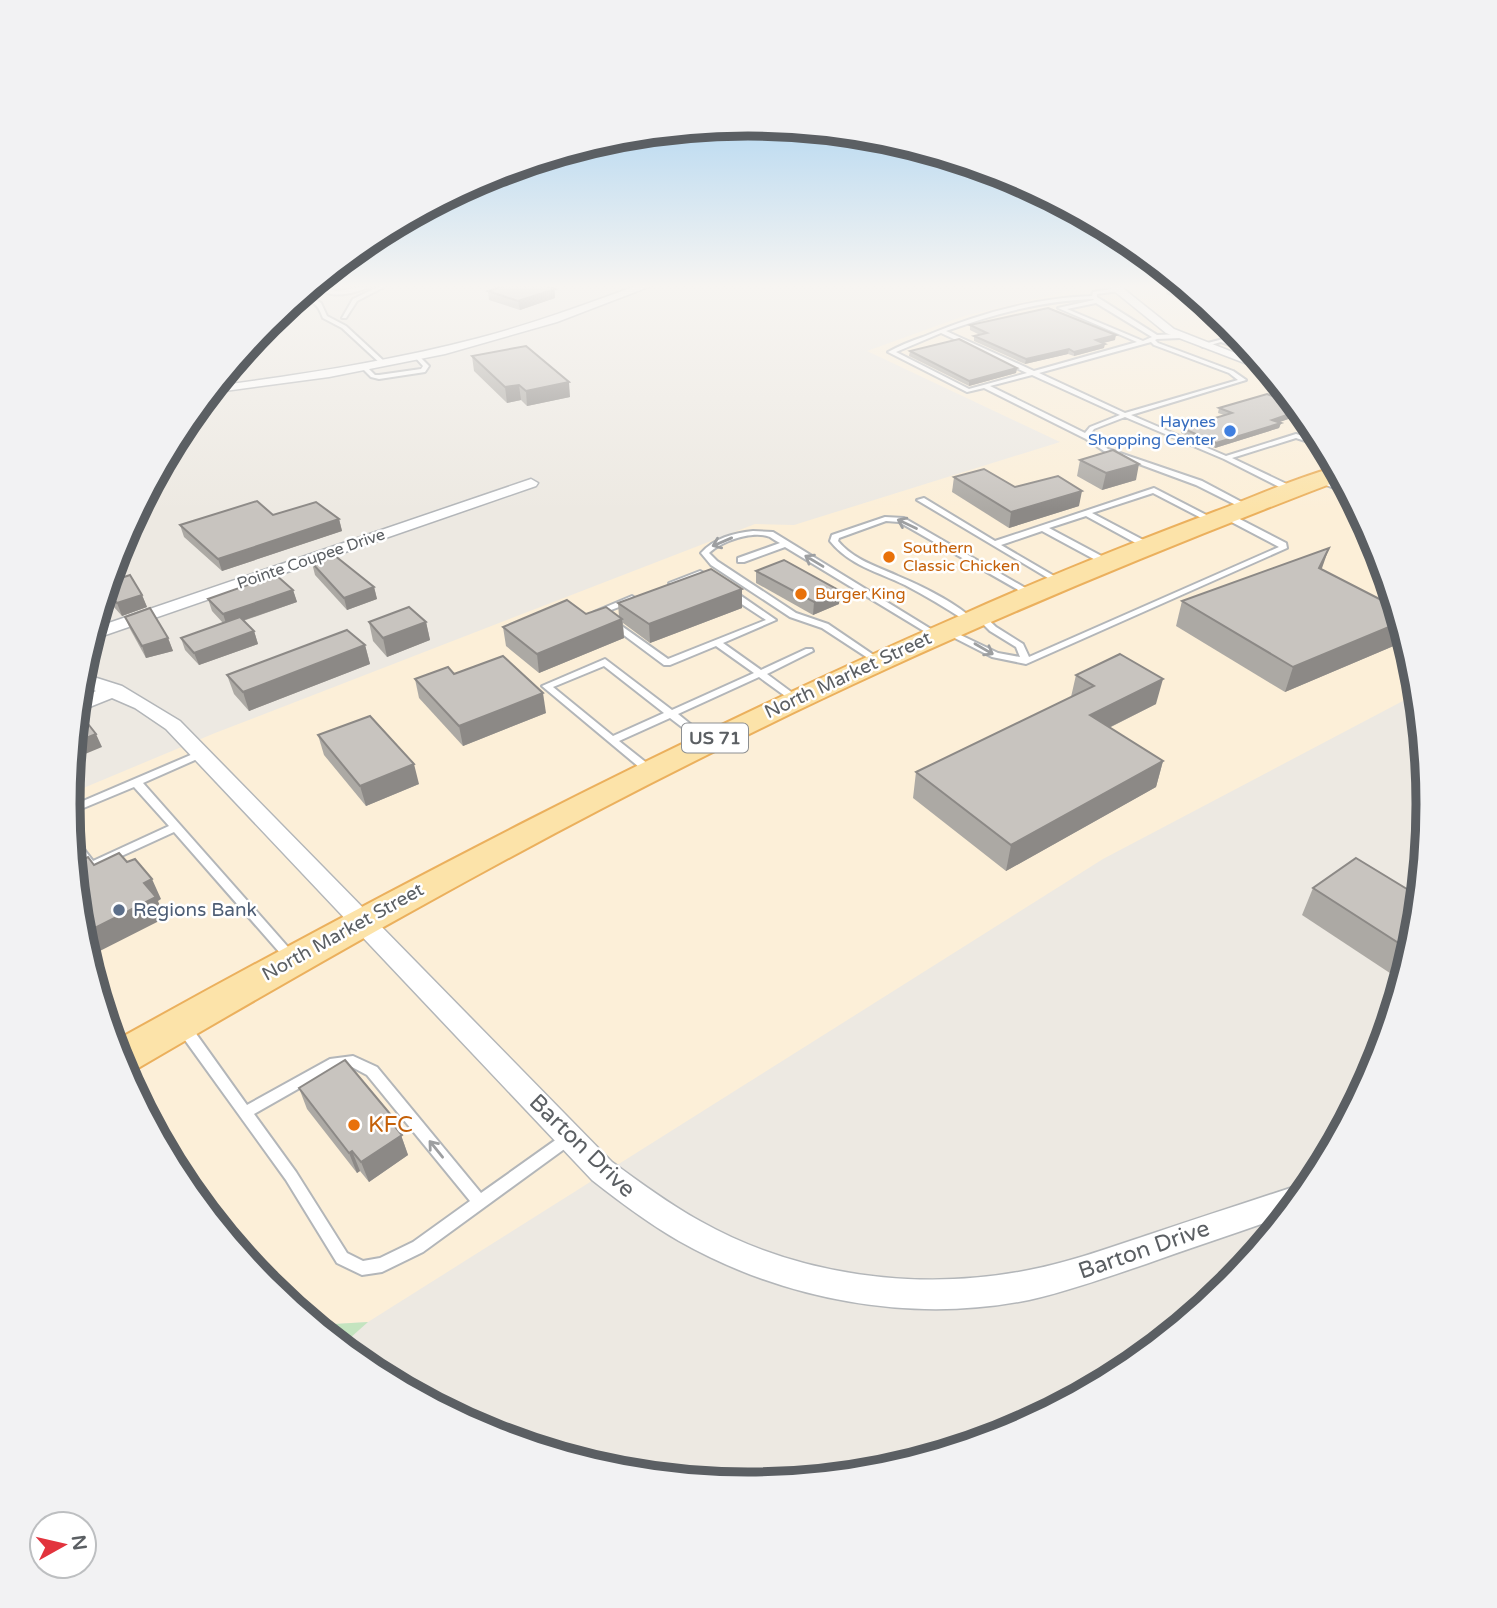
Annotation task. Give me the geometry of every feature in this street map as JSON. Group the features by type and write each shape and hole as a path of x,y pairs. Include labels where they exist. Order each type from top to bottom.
{"main road":[{"name":"North Market Street","path":"127,1050 361,922 649,771 794,699 957,625 1146,545 1228,514 1326,484"}],"street":[{"path":"226,388 393,361"},
{"name":"Pointe Coupee Drive","path":"103,631 531,483"},
{"name":"Barton Drive","path":"92,682 142,704 173,725 602,1171 635,1199 693,1235 733,1255 802,1277 838,1285 924,1294 998,1290 1067,1275 1284,1203"},
{"path":"89,701 115,690"}],"lane":[{"path":"364,367 373,376 380,377 424,371 426,366 422,361"},
{"path":"909,361 968,391 1075,361"},
{"path":"1007,361 1226,458 1326,484"},
{"path":"1089,438 1088,433 1092,428 1125,415 1244,378 1202,361"},
{"path":"984,386 1089,438 1106,450 1199,483 1228,514"},
{"path":"1226,458 1296,436 1309,440"},
{"path":"995,544 1154,491 1228,514 1283,545 1283,548 1026,661 995,655 966,639 957,625 901,580 884,575 842,550 834,541 835,537 885,519 901,520 1044,587"},
{"path":"921,499 995,544 1044,587"},
{"path":"1086,513 1146,545"},
{"path":"1043,528 1106,562"},
{"path":"877,660 825,626 793,615 714,563 705,553 708,548 736,536 770,534 785,544 957,625 993,629 1020,646 1026,661"},
{"path":"741,560 785,544"},
{"path":"636,597 597,612 667,663 772,620 700,573 662,588"},
{"path":"717,642 794,699"},
{"path":"611,740 809,651"},
{"path":"649,771 547,686 605,662 707,742"},
{"path":"80,806 200,754"},
{"path":"136,782 292,960"},
{"path":"83,856 91,866 175,827"},
{"path":"181,1023 291,1177 342,1258 362,1268 382,1265 418,1247 570,1138"},
{"path":"245,1112 330,1064 353,1061 372,1071 480,1202"}],"shaded area":[{"path":"888,361 1248,361 1304,433 1348,509 1381,589 1394,631 1408,698 1103,859 368,1322 330,1324 308,1306 246,1244 193,1175 170,1138 131,1060 103,977 93,934 82,848 81,789 215,733 755,524 794,525 1060,442"}],"green space":[{"path":"368,1322 349,1339 330,1324"}],"building":[{"path":"477,361 544,361 569,382 526,391 519,385 505,387"},
{"path":"930,361 1003,361 1017,368 969,381"},
{"path":"1267,394 1279,398 1290,414 1272,420 1281,423 1216,443 1182,428 1232,413 1219,408"},
{"path":"1113,450 1139,464 1106,473 1080,460"},
{"path":"984,469 1015,487 1058,476 1082,491 1011,512 954,477"},
{"path":"257,501 273,515 316,502 339,519 218,559 180,525"},
{"path":"1329,548 1319,568 1385,602 1392,626 1293,667 1182,601"},
{"path":"334,555 374,587 344,598 312,563"},
{"path":"784,560 840,591 814,602 756,571"},
{"path":"711,569 742,589 649,624 618,603"},
{"path":"130,575 142,595 117,603 113,599 120,578"},
{"path":"276,575 293,590 223,614 208,599"},
{"path":"567,600 586,614 606,607 622,619 537,654 503,627"},
{"path":"409,607 426,622 383,638 369,622"},
{"path":"150,608 168,638 142,646 125,617"},
{"path":"240,617 254,631 194,653 181,638"},
{"path":"347,630 365,645 243,692 227,675"},
{"path":"1120,654 1163,679 1090,715 1163,761 1011,845 916,772 1094,686 1076,675"},
{"path":"503,656 543,693 459,726 415,679 448,667 454,674"},
{"path":"370,716 414,764 360,786 318,735"},
{"path":"86,721 96,734 84,739"},
{"path":"119,853 127,862 135,859 152,879 144,883 156,897 92,929 83,859 88,857 94,865"},
{"path":"1356,858 1411,891 1401,945 1313,888"},
{"name":"KFC","path":"345,1060 396,1121 392,1123 402,1135 361,1162 352,1151 349,1153 299,1088"}],"place":[{"name":"Haynes Shopping Center","path":"1230,431"},
{"name":"Southern Classic Chicken","path":"889,557"},
{"name":"Burger King","path":"801,594"},
{"name":"Regions Bank","path":"119,910"},
{"name":"KFC","path":"354,1125"}]}
